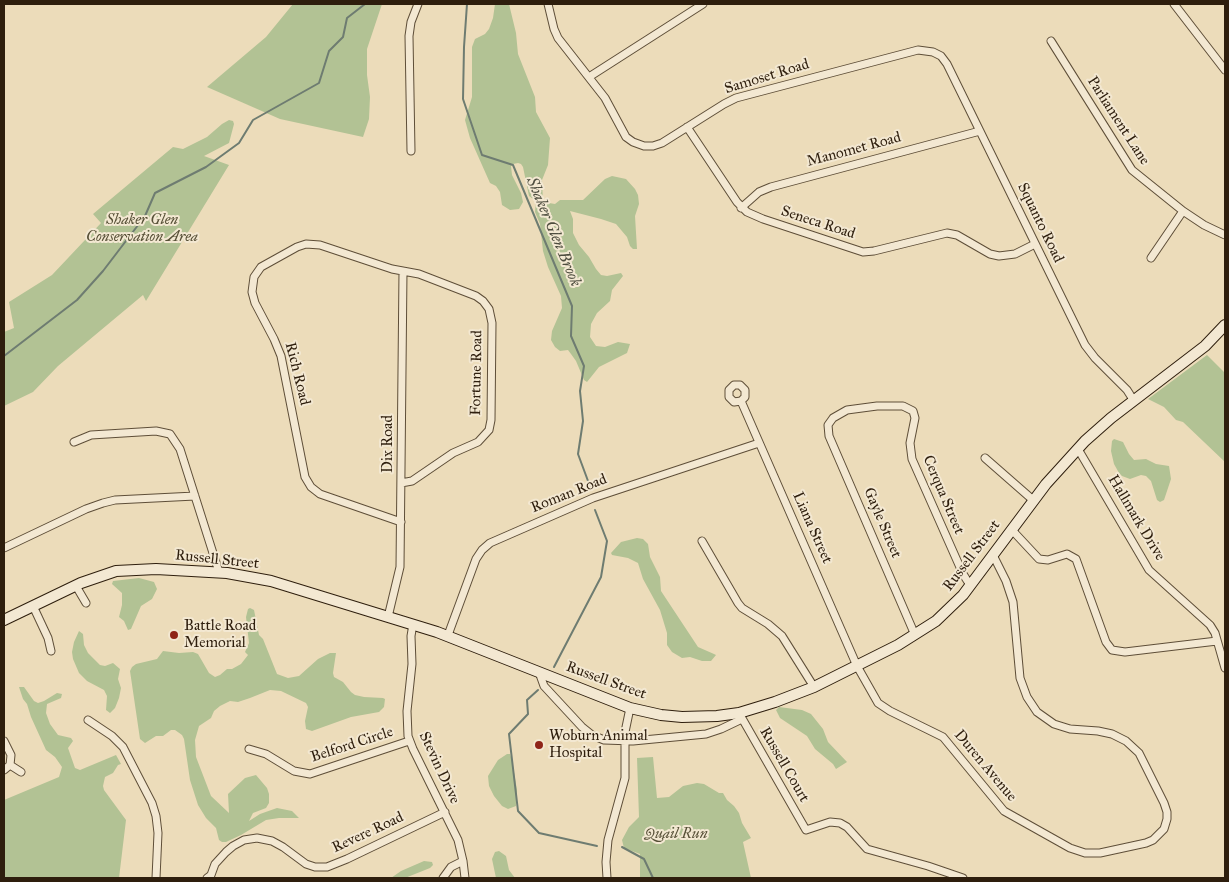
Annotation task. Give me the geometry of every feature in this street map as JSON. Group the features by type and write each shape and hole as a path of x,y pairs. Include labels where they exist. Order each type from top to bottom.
{"street":[{"path":"411,151 409,36 410,26 418,4"},
{"name":"Samoset Road","path":"548,4 557,36 612,108 624,134 636,144 647,146 656,145 736,98 913,52 922,50 933,52"},
{"path":"589,77 703,4"},
{"path":"1174,4 1225,70"},
{"name":"Parliament Lane","path":"1051,41 1132,170 1183,212 1225,235"},
{"name":"Squanto Road","path":"933,52 941,56 947,64 1090,352 1128,390 1134,401"},
{"name":"Seneca Road","path":"687,127 741,208 760,218 863,252 947,233 957,235 990,254 999,256 1012,255 1035,244"},
{"name":"Manomet Road","path":"741,208 759,192 771,187 980,131"},
{"path":"1151,258 1183,212"},
{"name":"Rich Road","path":"401,522 324,496 308,484 304,473 280,356 274,339 255,303 252,288 254,277 264,265 292,249 306,244 320,245 403,271"},
{"name":"Fortune Road","path":"401,483 412,481 449,456 478,442 487,433 491,420 492,323 489,309 476,296 419,274 403,271"},
{"name":"Dix Road","path":"388,616 400,570 403,271"},
{"name":"Russell Street","path":"4,620 76,586 102,575 122,570 164,569 219,572 262,579 448,635 630,708 661,715 682,717 740,716 814,687 857,666 915,635 947,613 970,586 1033,500 1078,449 1111,418 1205,346 1225,325"},
{"name":"Liana Street","path":"741,402 857,666"},
{"name":"Cerqua Street","path":"830,422 841,412 864,407 898,406 913,411 915,420 910,447 912,459 970,586"},
{"name":"Gayle Street","path":"830,422 828,428 829,436 915,635"},
{"path":"74,442 91,435 156,431 170,434 180,449 219,572"},
{"name":"Roman Road","path":"448,635 476,559 490,543 594,498 758,443"},
{"name":"Hallmark Drive","path":"1078,449 1147,567 1206,620 1213,629 1225,668"},
{"path":"985,458 1033,500"},
{"path":"4,548 86,509 103,503 115,500 195,496"},
{"path":"1012,529 1039,559 1048,560 1067,554 1076,560 1106,642 1113,651 1153,649 1217,641"},
{"path":"702,541 739,605 768,624 782,636 814,687"},
{"name":"Duren Avenue","path":"857,666 880,705 943,737 992,798 1009,815 1070,848 1085,853 1109,851 1146,843 1156,838 1165,826 1167,812 1146,766 1135,749 1121,738 1112,734 1070,729 1054,724 1038,712 1027,697 1020,678 1013,602 1006,581 993,555"},
{"path":"76,586 86,603"},
{"path":"34,606 48,638 51,651"},
{"name":"Stevin Drive","path":"413,624 411,636 412,668 407,712 409,741 458,840 466,878"},
{"path":"539,672 544,686 586,730 604,740 625,741 706,734 716,731 740,716"},
{"path":"607,878 608,840 625,778 626,724 630,708"},
{"name":"Russell Court","path":"740,716 806,830 830,822 840,823 847,827 858,841 869,850 928,866 963,878"},
{"path":"88,720 112,736 123,747 152,803 158,833 156,878"},
{"path":"4,741 11,755 7,767 21,772"},
{"name":"Belford Circle","path":"249,748 266,754 294,771 310,774 409,741"},
{"name":"Revere Road","path":"207,878 212,875 215,864 226,852 244,840 257,838 272,841 283,846 306,864 315,867 327,867 445,812"},
{"path":"444,878 450,867 463,860"}],"green space":[{"path":"293,4 382,4 367,49 367,75 370,97 369,119 363,137 280,119 207,87 266,37"},
{"path":"495,4 509,4 516,33 518,54 535,97 536,112 550,138 548,165 542,180 543,202 555,204 560,200 583,200 605,179 612,176 626,179 638,195 639,204 635,216 637,249 633,249 630,246 627,237 616,224 570,211 573,219 573,233 596,269 601,275 607,276 621,273 623,276 612,290 610,301 597,313 591,324 590,337 596,346 605,347 618,342 630,344 627,353 599,367 587,382 584,380 576,361 568,350 560,351 551,340 552,331 562,308 561,296 543,251 540,224 535,212 536,201 529,196 523,167 518,163 511,166 512,175 521,193 523,202 519,209 510,210 502,205 500,192 496,186 490,183 470,138 465,120 472,97 472,47 475,39 485,34 489,29"},
{"name":"Shaker Glen Conservation Area","path":"229,120 233,121 234,124 229,143 204,156 229,165 146,301 143,295 58,366 33,392 4,406 4,332 14,328 9,302 52,275 101,223 93,214 173,147 183,149 207,137"},
{"path":"1207,355 1225,373 1225,462 1183,422 1176,420 1164,407 1148,399"},
{"path":"1114,439 1123,442 1134,460 1146,459 1156,464 1169,466 1171,479 1164,500 1160,502 1157,500 1151,481 1146,476 1141,475 1130,479 1119,473 1114,464 1111,451"},
{"path":"637,538 643,539 648,544 650,557 660,577 661,591 698,647 716,655 711,661 702,661 690,657 682,658 672,652 667,645 667,633 660,610 643,579 638,563 628,558 612,555 611,553 621,542"},
{"path":"139,578 154,582 157,589 152,599 141,606 131,629 128,630 124,621 119,617 122,593 112,584 113,581"},
{"path":"250,608 254,610 259,635 263,639 277,674 288,678 299,676 318,659 330,653 336,653 334,677 343,682 355,695 385,699 384,707 379,712 351,717 312,731 306,729 305,721 308,707 306,703 281,691 270,690 238,702 230,701 214,711 211,718 199,726 195,740 196,757 211,796 229,813 228,794 245,778 256,775 267,788 269,803 266,808 253,813 249,821 260,814 277,808 292,811 299,818 266,820 241,835 222,842 219,840 216,828 206,818 198,805 190,780 182,735 175,730 171,730 163,736 156,736 145,743 140,739 130,671 136,664 157,659 163,651 193,652 198,654 209,673 215,677 227,669 232,669 241,664 248,655 245,652 249,643 246,617"},
{"path":"79,631 83,634 84,645 88,653 100,665 105,666 113,663 120,669 118,679 121,688 119,698 115,708 110,713 106,710 107,696 104,690 87,681 79,673 73,659 74,642"},
{"path":"19,687 24,687 34,701 38,703 57,693 62,694 61,698 47,704 46,713 50,724 58,735 71,738 73,741 68,748 75,768 80,770 116,755 121,764 118,765 113,773 105,777 103,786 126,820 119,878 4,878 4,800 59,777 62,767 55,757 46,750"},
{"path":"779,707 802,710 811,714 823,729 828,742 847,762 836,769 833,764 815,749 807,736 780,718 776,710"},
{"path":"510,754 512,760 517,790 516,806 508,809 502,806 494,796 489,786 488,776 498,760"},
{"name":"Quail Run","path":"653,757 657,798 669,797 683,786 697,783 704,784 719,793 723,793 734,806 751,838 743,842 751,878 640,878 640,854 624,848 622,840 629,827 639,817 637,758"},
{"path":"499,851 506,856 509,870 515,878 496,878 492,859 495,852"},
{"path":"424,861 432,862 433,865 405,878 391,878 401,871"}],"waterway":[{"name":"Shaker Glen Brook","path":"4,356 77,300 103,271 145,216 155,193 206,167 239,143 253,120 319,83 329,51 343,37 347,18 365,4"},
{"name":"Shaker Glen Brook","path":"467,4 463,99 482,155 513,165 572,306 571,336 584,366 580,391 583,421 578,454 591,489"},
{"name":"Shaker Glen Brook","path":"554,667 601,577 607,541 595,510"},
{"name":"Shaker Glen Brook","path":"538,690 527,700 528,714 509,734 518,811 539,833 597,846"},
{"name":"Shaker Glen Brook","path":"622,847 644,859 653,878"}],"place":[{"name":"Battle Road Memorial","path":"174,635"},
{"name":"Woburn Animal Hospital","path":"539,745"}]}
